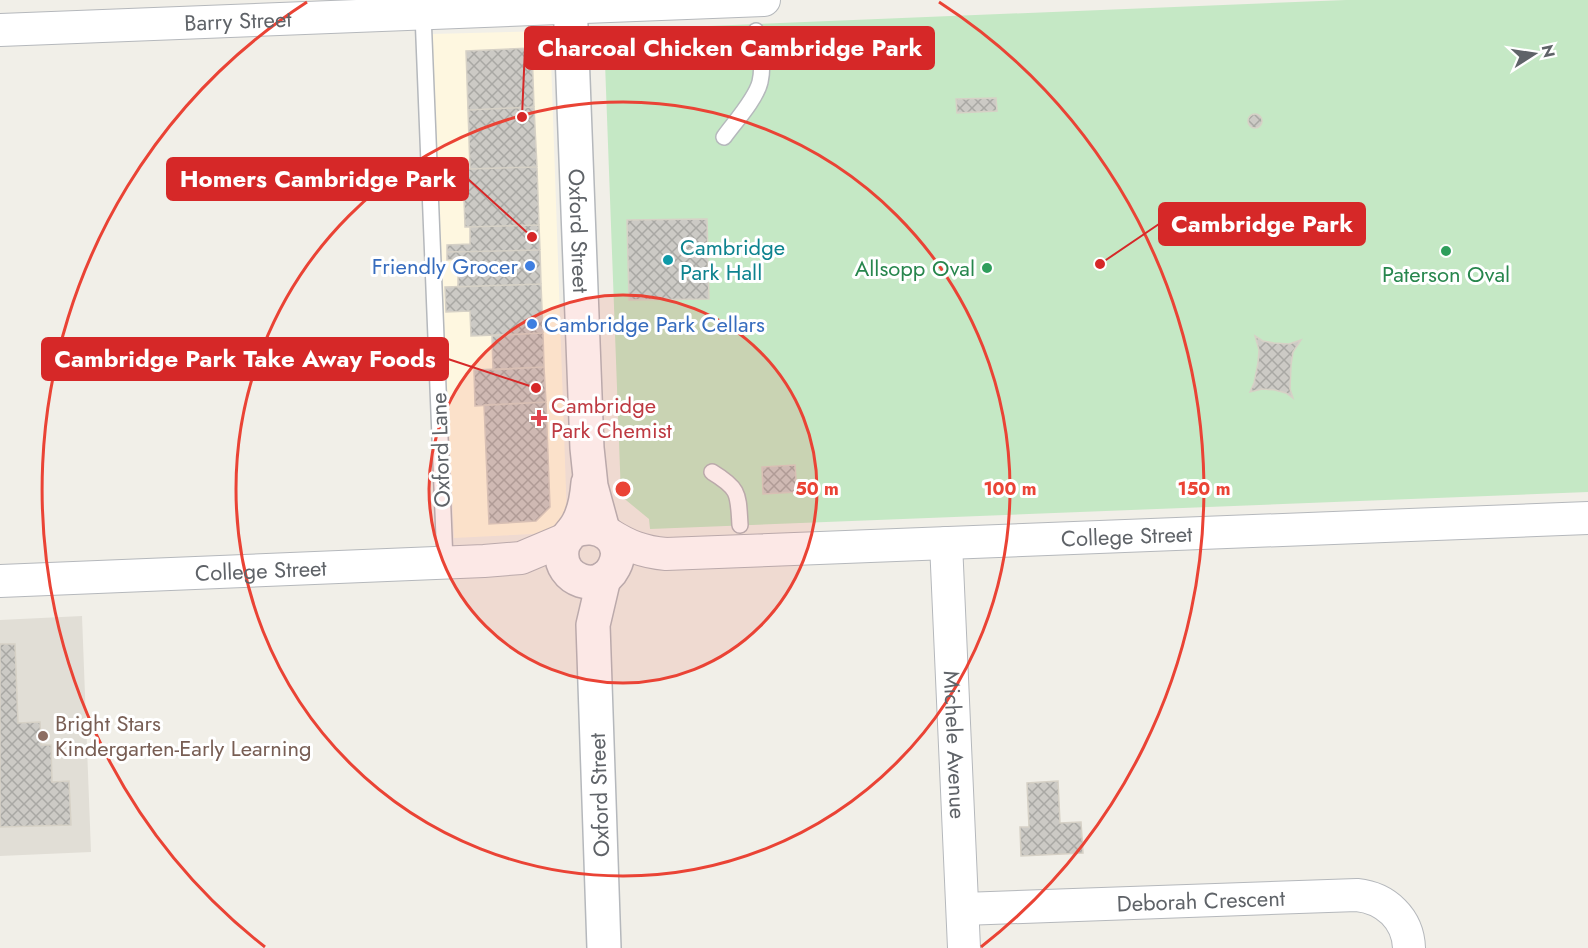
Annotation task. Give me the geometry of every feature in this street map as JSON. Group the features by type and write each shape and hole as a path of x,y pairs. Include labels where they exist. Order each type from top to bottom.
{"street":[{"name":"Barry Street","path":"0,30 423,14 570,3 764,0"},
{"name":"Oxford Street","path":"570,3 589,463 588,486 580,520 587,534 614,541 617,558 590,576 604,948"},
{"name":"College Street","path":"0,580 521,558 587,534 644,552 666,554 1588,518"},
{"path":"587,534 562,548 561,557 564,567 590,576"},
{"name":"Michele Avenue","path":"946,543 964,948"},
{"name":"College Street","path":"521,558 590,576 666,554"},
{"name":"Deborah Crescent","path":"963,909 1357,895 1376,899 1392,909 1402,923 1409,948"}],"lane":[{"name":"Oxford Lane","path":"423,14 445,562"},
{"path":"723,137 748,104 760,83 761,54 756,31"},
{"path":"712,472 730,483 739,499 740,525"}],"shaded area":[{"path":"550,31 567,518 553,533 454,538 431,34"},
{"name":"Bright Stars Kindergarten-Early Learning","path":"82,616 91,852 0,856 0,620"}],"green space":[{"path":"1346,0 1588,0 1588,492 650,529 649,519 621,496 604,36 607,30"}],"building":[{"path":"532,48 534,107 468,110 466,51"},
{"path":"996,98 997,111 957,113 956,99"},
{"path":"534,107 537,167 470,169 468,110"},
{"path":"1255,114 1260,116 1262,121 1260,126 1255,128 1250,126 1248,121 1250,116"},
{"path":"537,167 539,225 465,227 463,169"},
{"name":"Cambridge Park Hall","path":"707,219 709,299 629,300 627,220"},
{"path":"539,225 540,250 447,252 447,245 470,244 470,227"},
{"path":"540,250 541,284 458,287 458,259 447,260 447,252"},
{"path":"541,284 543,333 471,336 470,311 446,312 445,287"},
{"path":"543,333 544,367 493,370 492,336"},
{"path":"1255,336 1263,341 1274,343 1289,344 1301,340 1293,352 1291,365 1290,389 1293,398 1275,390 1262,389 1250,392 1258,363 1259,350"},
{"path":"544,367 546,402 475,406 474,370"},
{"path":"546,402 550,507 536,521 489,524 484,405"},
{"path":"795,465 797,492 763,494 762,467"},
{"path":"0,644 15,644 18,723 40,722 41,745 51,745 52,782 69,781 71,825 0,827"},
{"path":"1058,781 1060,823 1081,822 1083,853 1021,856 1020,827 1029,827 1027,783"}],"place":[{"name":"Charcoal Chicken Cambridge Park","path":"522,117"},
{"name":"Homers Cambridge Park","path":"532,237"},
{"name":"Paterson Oval","path":"1446,251"},
{"name":"Cambridge Park Hall","path":"668,260"},
{"name":"Cambridge Park","path":"1100,264"},
{"name":"Friendly Grocer","path":"530,266"},
{"name":"Allsopp Oval","path":"987,268"},
{"name":"Cambridge Park Cellars","path":"532,324"},
{"name":"Cambridge Park Take Away Foods","path":"536,388"},
{"name":"Cambridge Park Chemist","path":"539,418"},
{"name":"Bright Stars Kindergarten-Early Learning","path":"43,736"}]}
